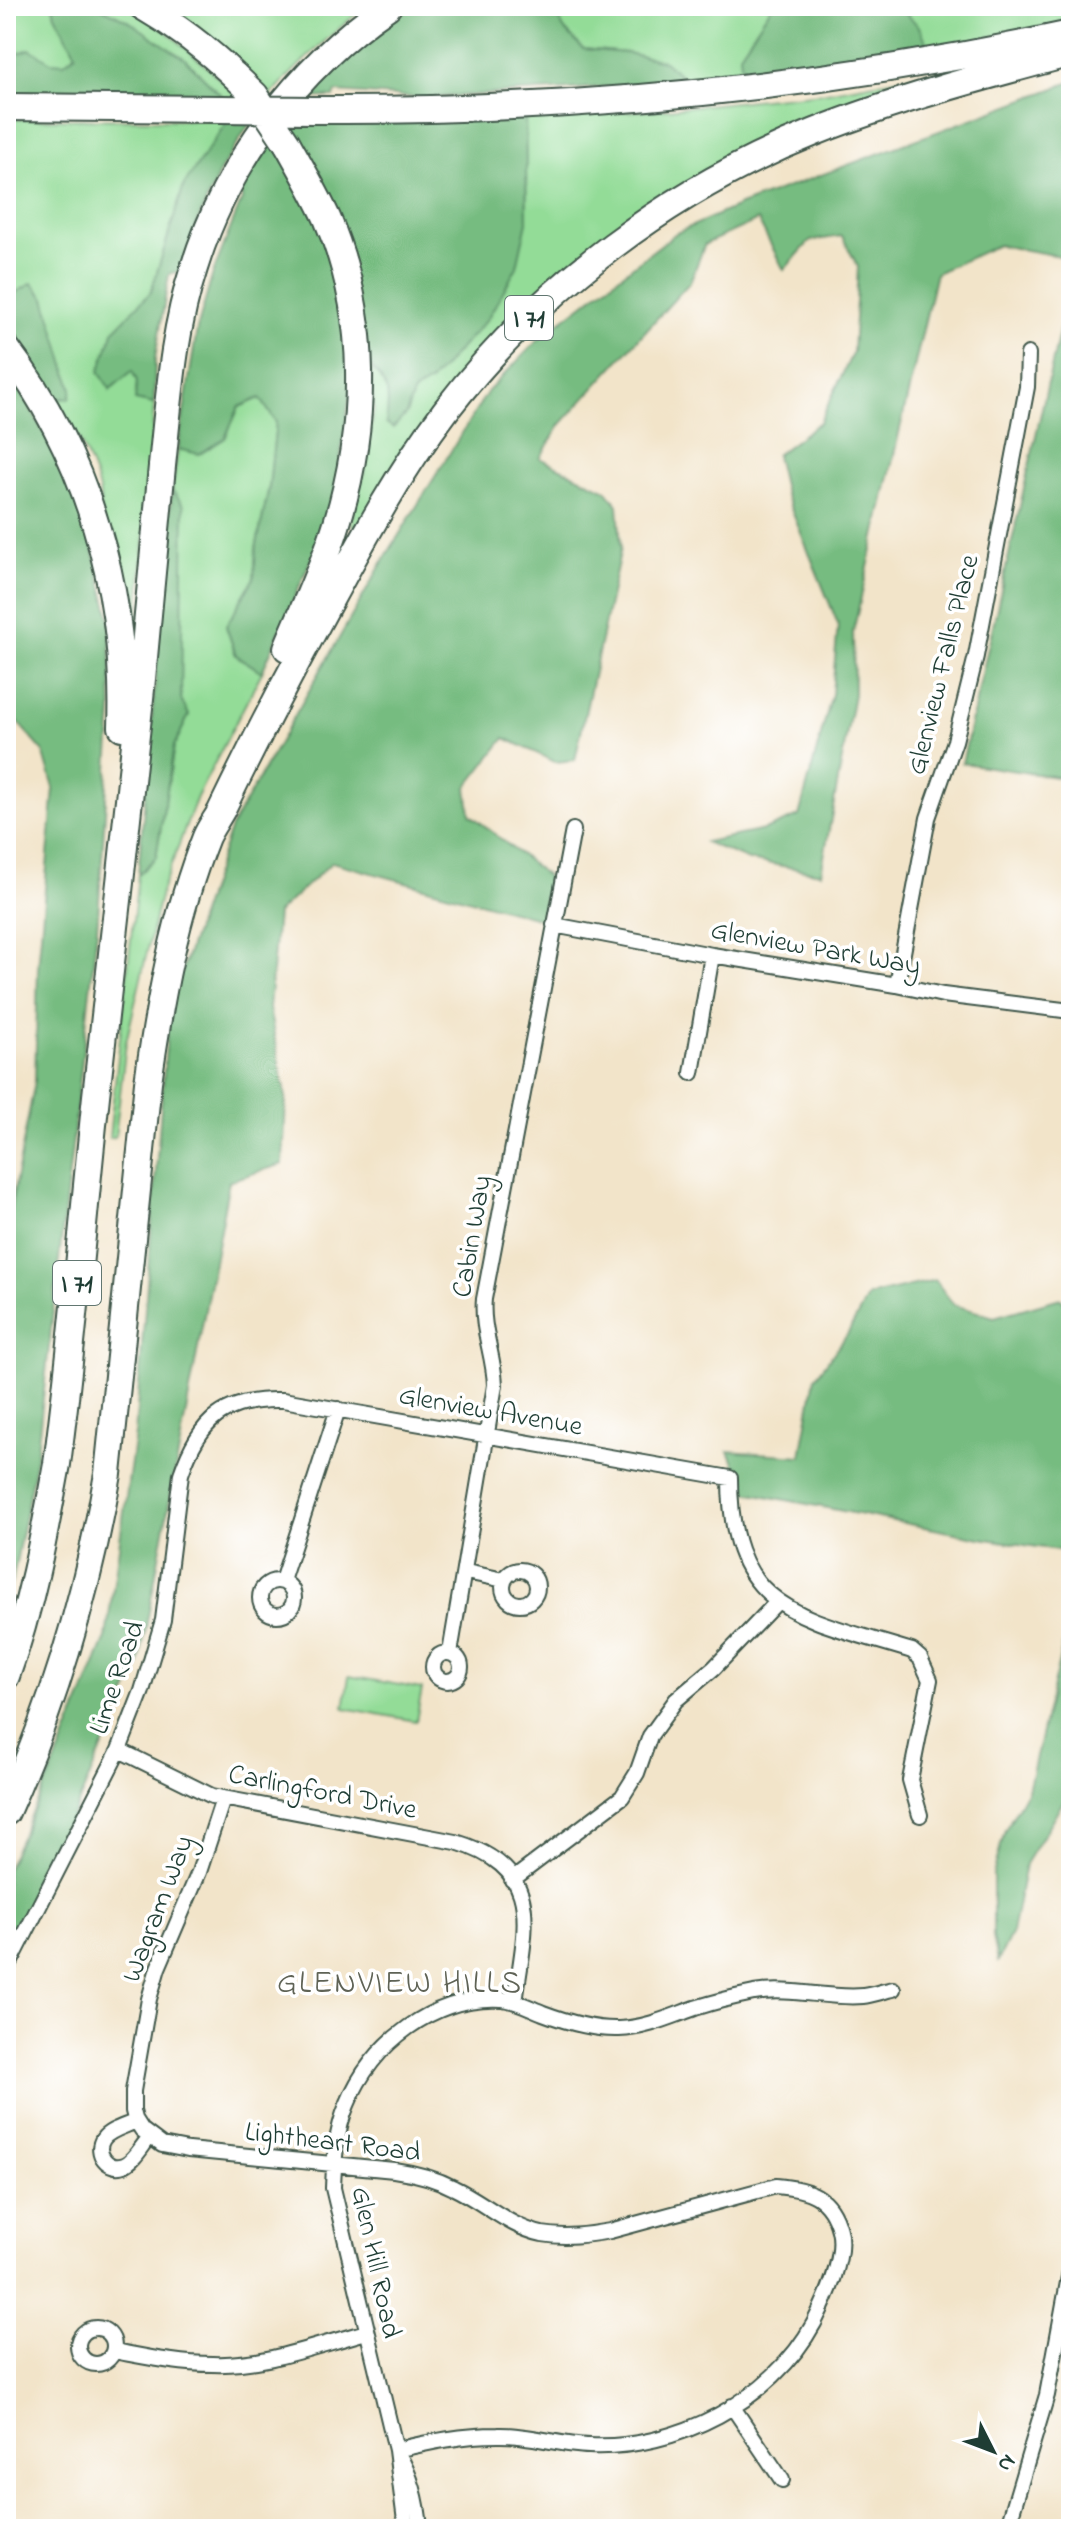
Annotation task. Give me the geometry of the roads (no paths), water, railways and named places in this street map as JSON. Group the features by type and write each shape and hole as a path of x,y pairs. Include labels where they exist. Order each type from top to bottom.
{"highway":[{"path":"142,6 163,18 235,76 255,95 287,143 324,213 344,265 358,350 359,408 347,489 325,555 282,661 208,812 207,833"},
{"name":"I 71","path":"6,1676 27,1609 57,1464 133,769 170,384 182,312 194,267 226,187 250,145 310,71 388,6"},
{"path":"6,107 313,110 542,106 671,96 819,79 909,66 1071,34"},
{"name":"I 71","path":"6,1812 54,1693 73,1633 99,1522 108,1474 148,1082 171,949 207,833 385,502 445,411 484,364 583,269 667,207 764,154 865,113 1071,53"},
{"path":"6,348 64,442 98,528 111,581 122,681 119,885"}],"street":[{"name":"Glenview Falls Place","path":"897,985 928,818 955,741 976,656 1027,387 1028,354"},
{"name":"Cabin Way","path":"450,1653 495,1385 495,1369 484,1330 484,1299 573,830"},
{"name":"Glenview Park Way","path":"554,925 943,995 1071,1011"},
{"path":"692,1073 712,955"},
{"name":"Glenview Avenue","path":"243,1403 261,1399 283,1400 730,1478 733,1528 741,1555 763,1589 778,1601"},
{"name":"Lime Road","path":"6,1971 119,1750 146,1681 163,1620 181,1474 188,1452 210,1422 223,1411 243,1403"},
{"path":"282,1581 338,1409"},
{"path":"466,1572 504,1580"},
{"path":"515,2002 526,1924 523,1903 512,1880 622,1797 637,1773 650,1736 676,1700 714,1668 778,1601 791,1611 912,1651 920,1658 930,1680 910,1780 920,1815"},
{"name":"Carlingford Drive","path":"119,1750 212,1796 472,1847 491,1857 512,1880"},
{"name":"Wagram Way","path":"142,2130 133,2111 133,2091 149,1999 158,1968 199,1872 223,1799"},
{"name":"Glen Hill Road","path":"406,2529 410,2509 407,2469 396,2450 335,2202 333,2165 338,2131 346,2105 372,2062 392,2040 415,2022 444,2007 480,1999 505,1999 566,2022 620,2029 645,2026 719,2000 757,1993 793,1991 863,1996 893,1989"},
{"name":"Lightheart Road","path":"142,2130 166,2147 394,2170 423,2176 456,2189 512,2223 556,2236 583,2236 610,2231 776,2186 799,2188 812,2194 832,2210 841,2236 841,2249 832,2283 799,2345 774,2374 732,2406"},
{"path":"1007,2529 1047,2395 1071,2266"},
{"path":"114,2351 216,2365 251,2361 367,2332"},
{"path":"396,2450 449,2438 501,2434 586,2446 640,2443 709,2420 732,2406 782,2480"},
{"name":"Glen Hill Road","path":"410,2509 420,2529"}],"district":[{"name":"GLENVIEW HILLS","path":"400,1981"}]}
